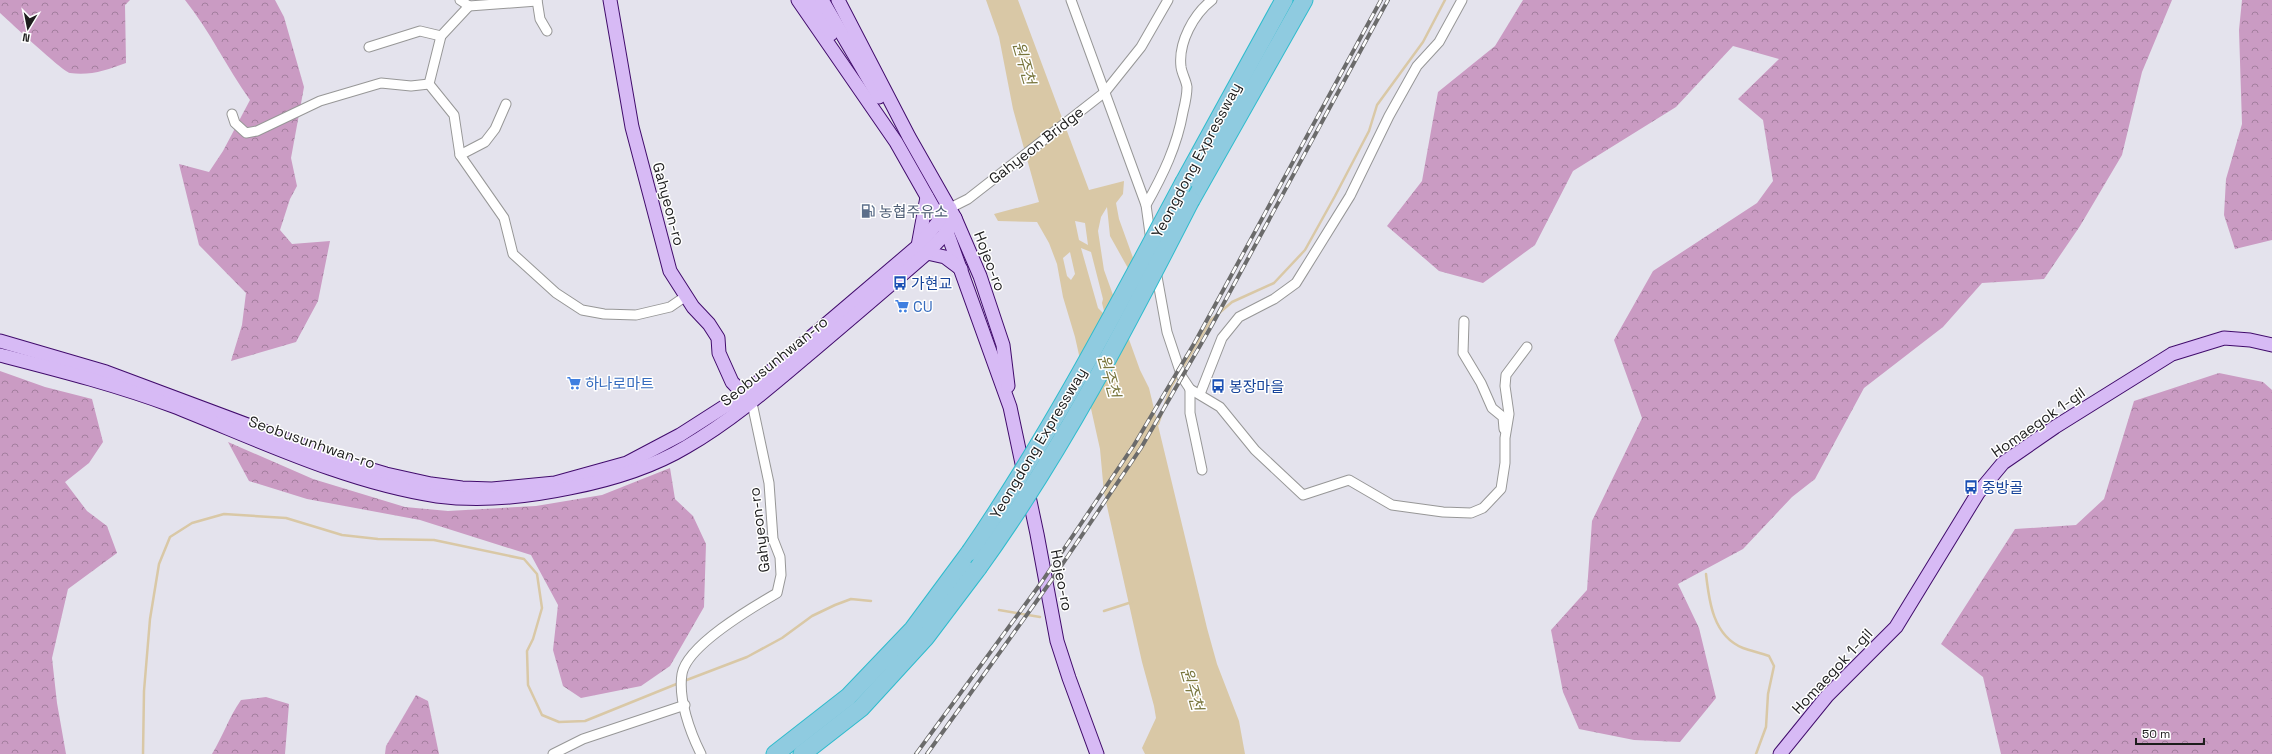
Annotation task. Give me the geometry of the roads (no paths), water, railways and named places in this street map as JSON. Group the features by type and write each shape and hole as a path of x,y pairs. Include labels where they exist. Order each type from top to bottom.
{"highway":[{"name":"Yeongdong Expressway","path":"775,754 848,697 914,629 970,552 1017,481 1102,333 1284,0"},
{"name":"Yeongdong Expressway","path":"802,754 861,708 926,637 1007,528 1072,420 1192,200 1304,0"}],"street":[{"path":"460,0 469,6 537,1 540,19 547,31"},
{"name":"Gahyeon-ro","path":"610,0 632,127 670,271 693,307 709,324 718,338 719,353 732,382 748,399 769,483 773,539 780,557 781,575 776,593 710,637 684,668 682,675 684,700 694,738 701,754"},
{"path":"798,0 876,97"},
{"name":"Hojeo-ro","path":"810,0 876,97 909,137 953,213 980,276 1003,345 1010,408 1037,534 1057,641 1096,754"},
{"name":"Hojeo-ro","path":"822,0 876,97 896,142 943,226 961,269 1010,408"},
{"path":"838,0 876,97"},
{"path":"1071,0 1146,205 1167,332 1182,377 1190,389 1220,407 1255,450 1303,494 1349,480 1392,504 1443,512 1471,513 1483,508 1501,489 1505,463 1503,417 1492,408 1481,383 1463,353 1464,322"},
{"name":"Gahyeon Bridge","path":"953,213 968,199 1105,92 1141,47 1168,0"},
{"path":"1146,205 1166,170 1183,112 1187,88 1181,65 1185,41 1192,21 1202,8 1212,0"},
{"path":"1200,394 1222,338 1239,317 1274,299 1296,283 1350,196 1389,116 1417,66 1439,42 1462,0"},
{"path":"429,84 441,36 469,6"},
{"path":"369,47 420,31 441,36"},
{"path":"232,114 235,123 246,133 275,123 320,101 381,83 411,86 429,84"},
{"path":"429,84 454,115 460,155 504,218 514,254 556,293 582,310 604,314 636,315 670,307 686,296"},
{"path":"460,155 485,142 495,129 506,104"},
{"path":"926,197 923,250 945,257 961,269"},
{"name":"Seobusunhwan-ro","path":"0,355 102,382 171,406 310,462 350,474 437,496 497,498 543,493 599,483 630,473 685,448 748,399 923,250 953,213"},
{"name":"Homaegok 1-gil","path":"1780,754 1827,696 1896,627 1978,493 2004,463 2068,419 2172,354 2224,338 2250,340 2272,345"},
{"name":"Seobusunhwan-ro","path":"0,341 112,374 352,464 394,476 462,488 492,489 554,483 627,463 748,399"},
{"path":"1505,438 1509,414 1505,386 1506,375 1526,347"},
{"path":"1190,389 1190,413 1202,470"},
{"path":"553,754 583,739 684,700"}],"water":[{"name":"원주천","path":"986,0 1018,0 1089,190 1124,181 1123,194 1116,203 1119,219 1136,266 1129,270 1110,236 1107,207 1101,217 1098,231 1104,270 1140,370 1149,388 1207,628 1217,664 1239,721 1245,754 1145,754 1142,748 1156,718 1154,706 1142,662 1104,493 1100,449 1075,337 1063,297 1057,264 1049,243 1037,222 998,221 994,214 1039,202 1013,109 999,37","holes":["1075,221 1085,223 1088,245 1079,240","1081,248 1091,252 1103,299 1102,303 1105,315 1098,308","1070,252 1075,274 1071,280 1067,276 1063,258"]}],"waterway":[{"path":"1182,369 1211,320 1232,302 1274,283 1305,250 1369,131 1377,105 1423,42 1445,0"},
{"path":"1158,424 1171,387 1178,375"},
{"path":"143,754 144,691 150,619 159,564 170,537 192,523 224,514 286,518 342,535 378,539 434,540 524,559 537,574 542,608 533,639 527,651 528,685 542,715 559,722 585,721 679,683"},
{"path":"1706,574 1714,617 1725,635 1743,648 1769,656 1774,666 1768,694 1766,727 1756,754"},
{"path":"684,681 747,657 782,638 812,616 835,605 851,599 871,601"},
{"path":"1104,611 1132,602"},
{"path":"999,610 1040,617"}],"railway":[{"path":"916,754 1041,583 1134,445 1195,342 1381,0"},
{"path":"927,754 1051,581 1141,448 1212,325 1388,0"}],"place":[{"name":"농협주유소","path":"868,211"},
{"name":"가현교","path":"900,283"},
{"name":"CU","path":"902,306"},
{"name":"하나로마트","path":"574,383"},
{"name":"봉장마을","path":"1218,386"},
{"name":"중방골","path":"1971,487"}]}
